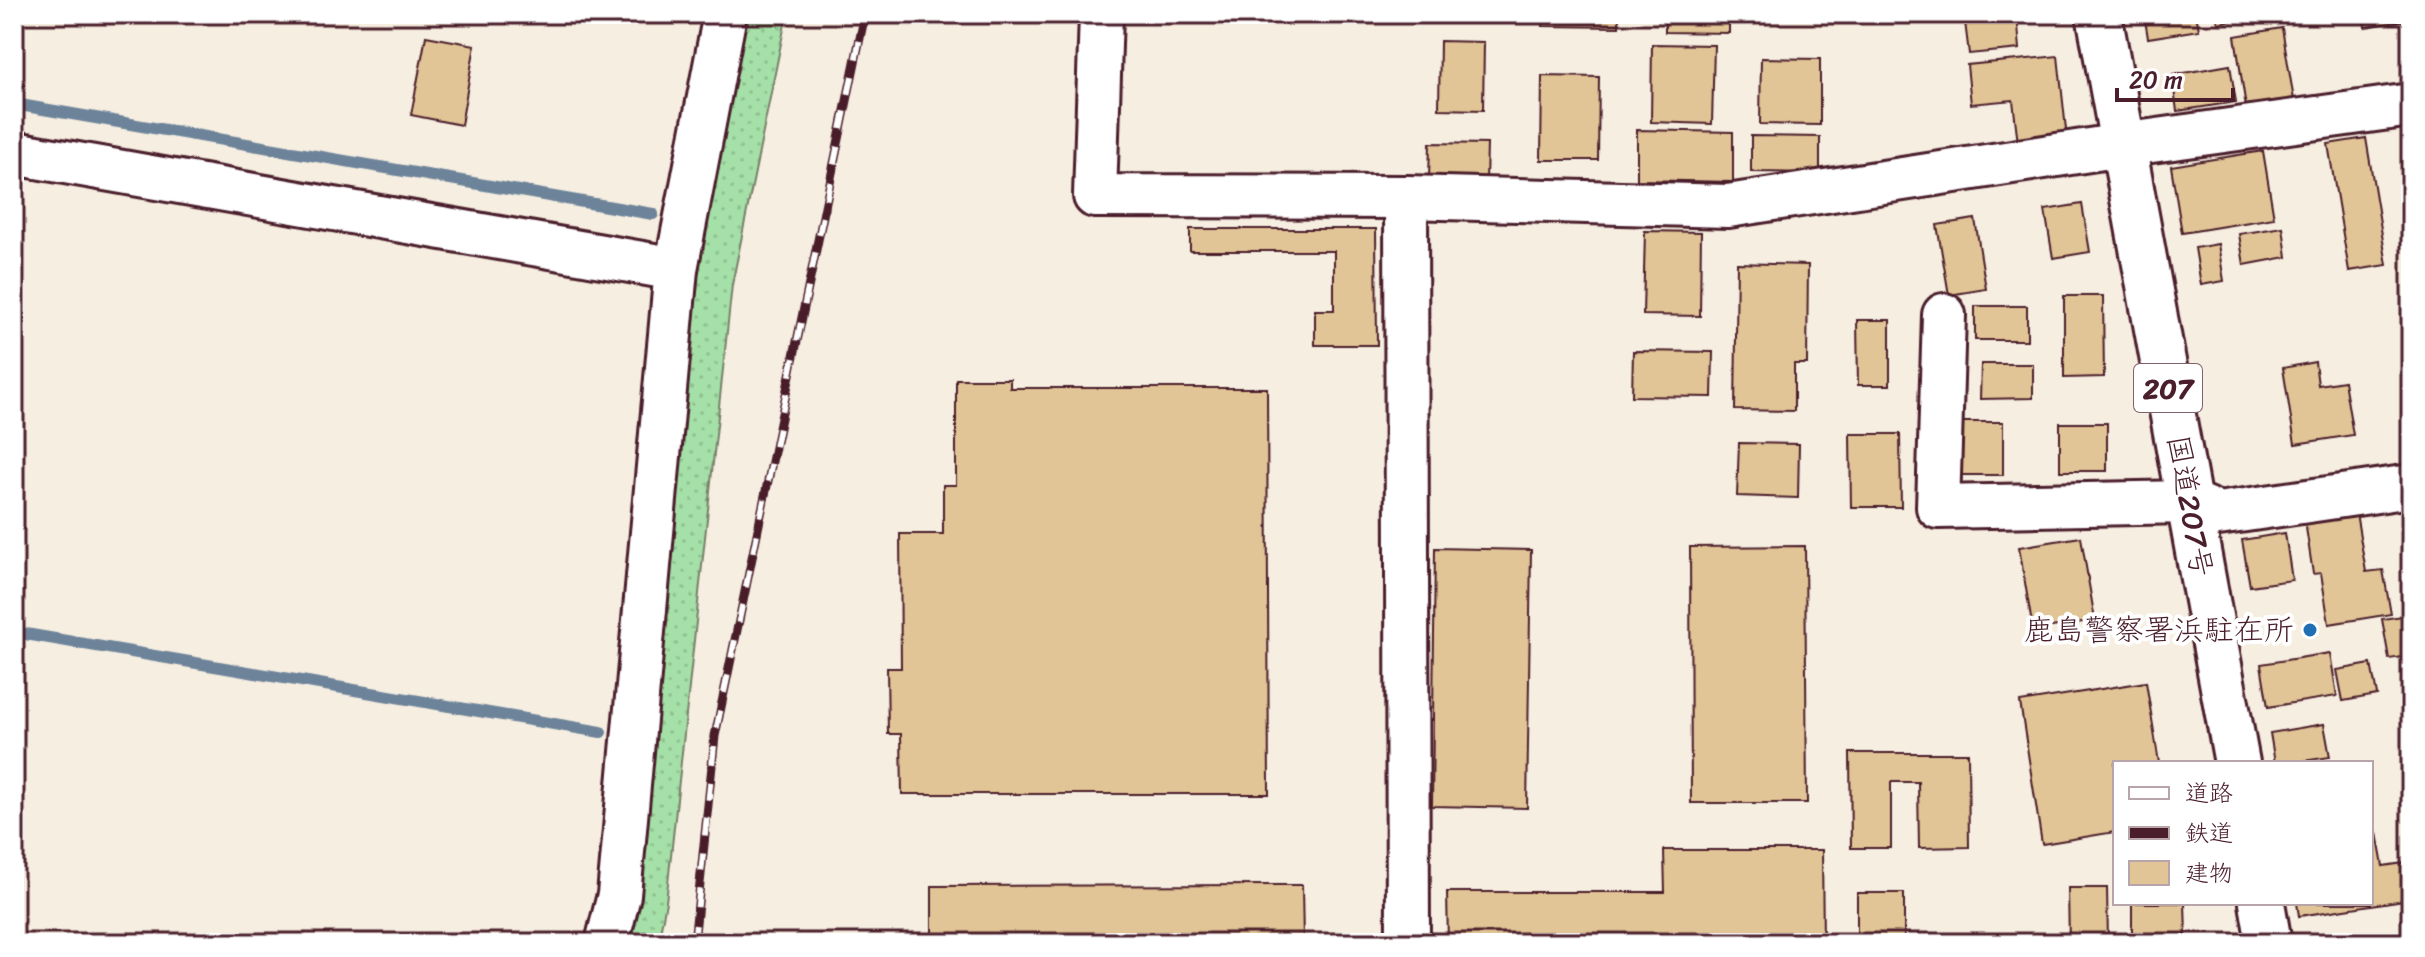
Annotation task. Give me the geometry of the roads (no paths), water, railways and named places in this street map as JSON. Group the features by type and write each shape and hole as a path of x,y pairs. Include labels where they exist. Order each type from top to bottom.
{"highway":[{"name":"国道207号","path":"2099,14 2237,761"},
{"path":"2262,905 2269,943"}],"street":[{"path":"607,943 619,895 676,269 725,14"},
{"path":"1101,14 1095,196 1406,197 1728,206 2122,145 2411,105"},
{"path":"14,153 676,269"},
{"path":"1406,197 1408,943"},
{"path":"1944,315 1938,507 2189,502 2218,514 2411,486"}],"waterway":[{"path":"14,104 653,214"},
{"path":"14,632 601,732"}],"railway":[{"path":"694,943 715,736 865,14"}],"place":[{"name":"鹿島警察署浜駐在所","path":"2310,630"}]}
